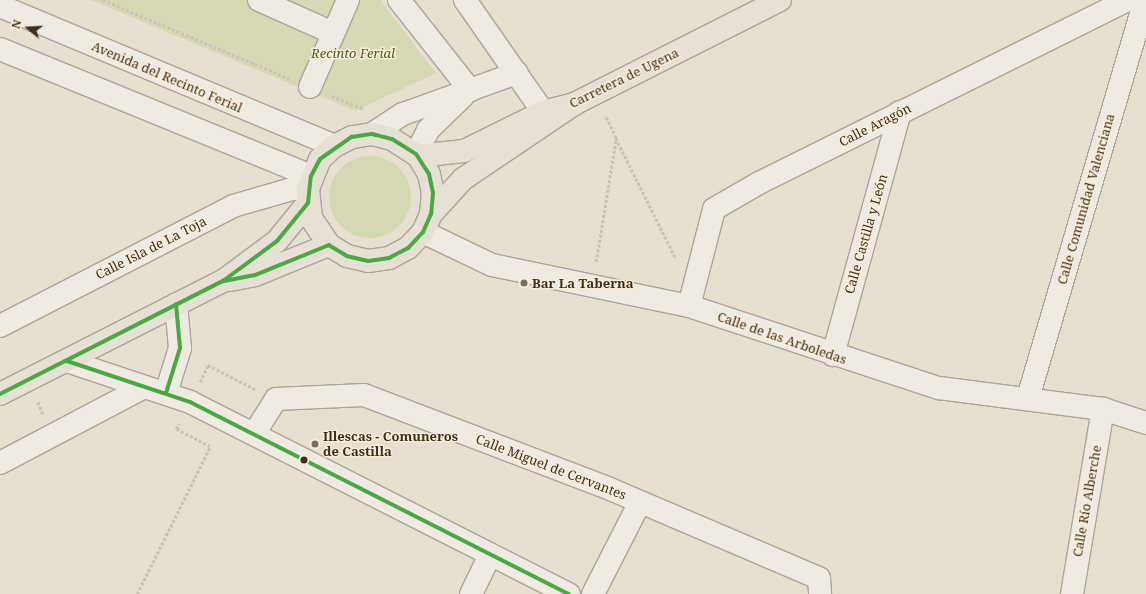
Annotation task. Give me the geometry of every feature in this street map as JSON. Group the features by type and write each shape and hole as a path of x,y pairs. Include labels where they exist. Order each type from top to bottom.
{"main road":[{"name":"Carretera de Ugena","path":"417,155 464,151 543,112 574,104 780,0"},
{"path":"309,190 318,232 329,245 347,256 368,260 382,259 408,248 463,179 574,104"},
{"path":"0,394 223,281 277,241 309,190 320,159 334,146 352,137 372,134 392,138 417,155 429,174 433,193 427,223"},
{"path":"223,281 255,275 329,245"}],"street":[{"path":"259,0 334,33"},
{"path":"310,86 334,33 346,0"},
{"path":"399,0 470,90"},
{"path":"464,0 517,73 543,112"},
{"name":"Calle Aragón","path":"689,306 714,209 900,112 1127,0"},
{"name":"Calle Comunidad Valenciana","path":"1028,398 1145,0"},
{"name":"Avenida del Recinto Ferial","path":"0,6 334,146"},
{"path":"0,49 309,190"},
{"path":"372,134 393,121 517,73"},
{"path":"417,155 428,130 470,90"},
{"name":"Calle Castilla y León","path":"832,355 900,112"},
{"name":"Calle Isla de La Toja","path":"0,326 233,206 292,189 309,190"},
{"name":"Calle de las Arboledas","path":"427,223 492,265 689,306 832,355 939,388 1028,398 1103,409 1146,423"},
{"path":"166,393 180,348 176,304"},
{"path":"67,361 142,388 166,393 190,402 569,594"},
{"path":"0,463 142,388"},
{"name":"Calle Miguel de Cervantes","path":"276,398 364,395 640,502 819,578 820,594"},
{"path":"254,434 276,398"},
{"name":"Calle Río Alberche","path":"1072,594 1103,409"},
{"path":"593,594 640,502"},
{"path":"471,594 490,555"}],"path":[{"path":"103,0 393,121"},
{"path":"594,94 682,271 696,277"},
{"path":"592,286 616,138"},
{"path":"137,594 210,446 176,429 208,365 276,398"},
{"path":"28,380 52,436"}],"green space":[{"name":"Recinto Ferial","path":"91,0 380,0 436,73 355,111"},
{"path":"370,156 386,159 399,168 408,181 411,197 408,213 399,226 386,235 370,238 354,235 341,226 332,213 329,197 332,181 341,168 354,159"}],"transit line":[{"path":"372,134 392,139 416,154 429,174 433,193 431,214 423,232 408,248 389,258 368,261 347,256 329,245 255,275 223,281 277,241 308,203 311,176 320,159 352,137 372,134"},
{"path":"0,394 223,281"},
{"path":"166,393 180,348 176,304"},
{"path":"67,361 190,402 569,594"}],"place":[{"name":"Bar La Taberna","path":"524,283"},
{"name":"Illescas - Comuneros de Castilla","path":"315,444"}]}
